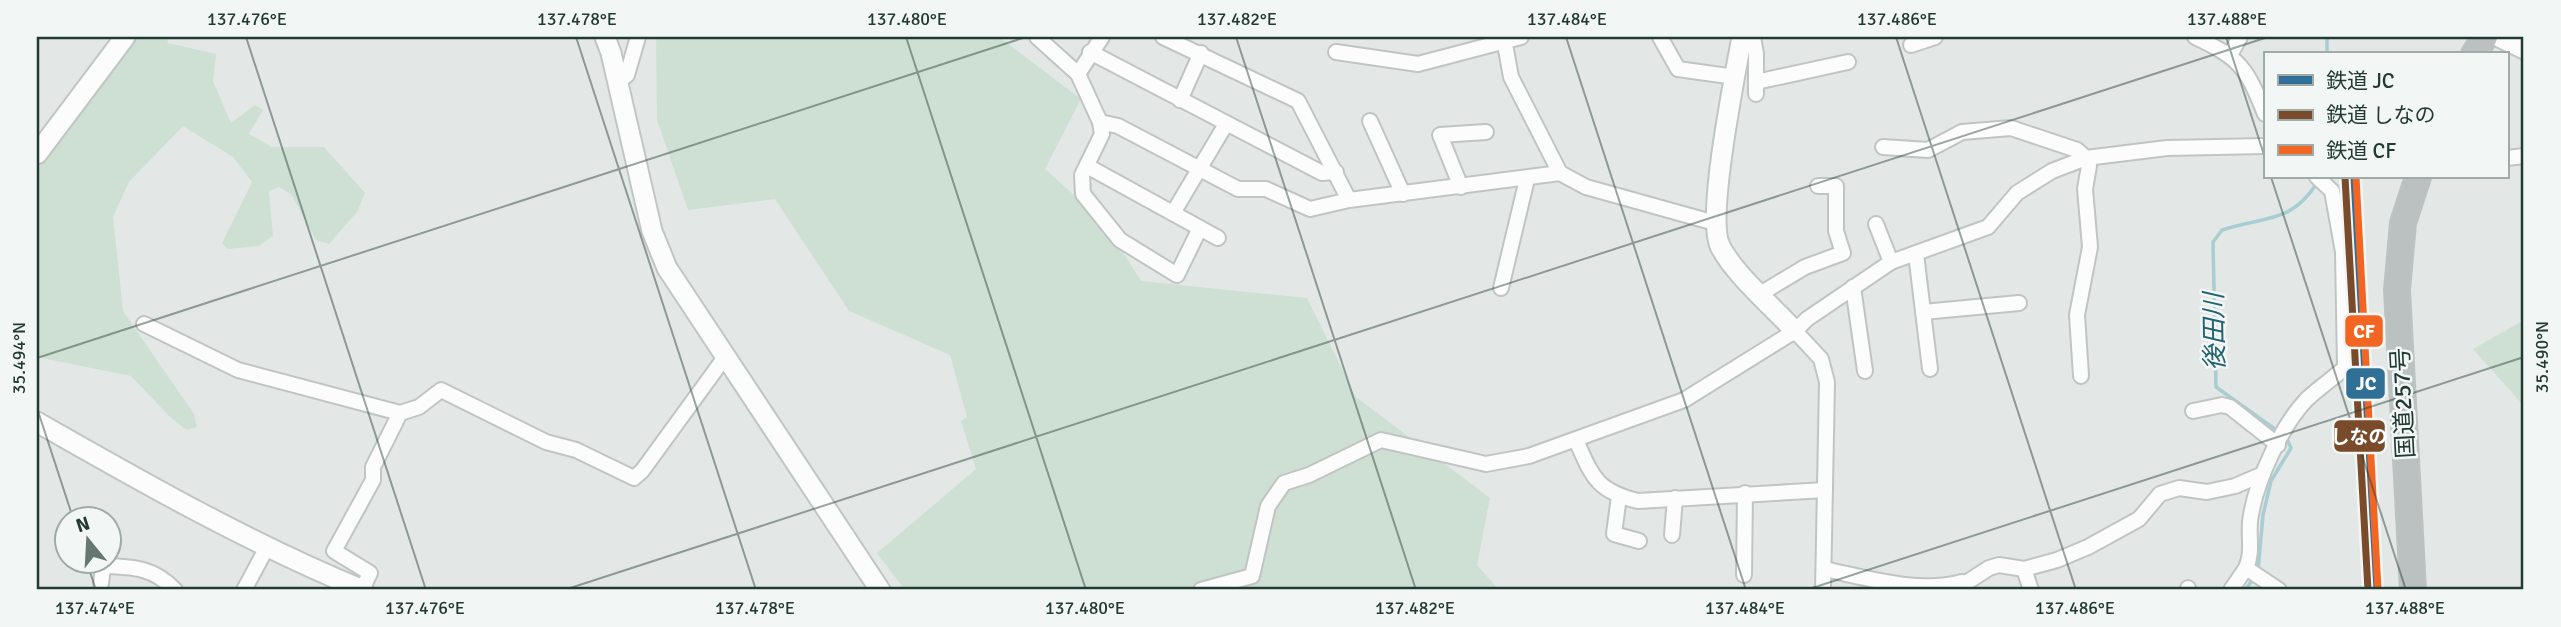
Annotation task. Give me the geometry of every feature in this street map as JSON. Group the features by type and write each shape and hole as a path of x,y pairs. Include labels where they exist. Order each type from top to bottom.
{"highway":[{"path":"2475,52 2485,37"},
{"name":"国道257号","path":"2413,590 2397,290 2403,223 2418,178"}],"street":[{"path":"37,154 125,37"},
{"path":"605,37 659,251 680,292 880,590"},
{"path":"618,82 627,75 638,37"},
{"path":"1037,37 1078,74 1100,122 1102,134 1082,175 1083,194 1120,240 1177,275 1200,228"},
{"path":"1078,74 1102,37"},
{"path":"1163,37 1298,101 1349,200"},
{"path":"1336,52 1418,64 1504,39 1521,37"},
{"path":"1660,37 1678,69 1735,77"},
{"path":"1742,37 1715,223 1720,246 1726,255 1825,368 1823,590"},
{"path":"1753,37 1756,88 1848,62"},
{"path":"1911,45 1935,37"},
{"path":"2194,37 2230,55 2250,75 2264,111"},
{"path":"2230,55 2240,37"},
{"path":"2499,37 2524,49"},
{"path":"1504,39 1511,76 1560,173 1586,187 1715,223"},
{"path":"1090,52 1322,173 1336,172"},
{"path":"1180,100 1201,53"},
{"path":"1370,121 1404,194"},
{"path":"1100,122 1118,125 1237,189 1266,189 1310,209 1349,200 1560,173"},
{"path":"1173,213 1197,167 1226,124"},
{"path":"1884,147 1928,150 1962,132 2011,128 2077,150 2086,158 2089,166 2085,189 2090,247 2077,315 2081,376"},
{"path":"1461,187 1440,135 1486,132"},
{"path":"1201,590 1252,576 1268,506 1284,483 1309,475 1381,440 1486,464 1529,456 1684,400 1795,331 1807,319 1891,262 1988,227 2017,193 2052,171 2086,158 2166,148 2264,146"},
{"path":"1087,166 1218,238"},
{"path":"2231,590 2251,572 2250,517 2263,474 2286,427 2306,400 2345,368 2343,252 2332,191 2318,178"},
{"path":"1501,288 1527,179"},
{"path":"1760,294 1805,267 1843,253 1836,231 1836,186 1818,186"},
{"path":"1876,224 1891,262"},
{"path":"1916,254 1930,369"},
{"path":"1853,287 1865,371"},
{"path":"1923,312 2019,303"},
{"path":"144,324 238,370 400,413 419,407 441,390 545,442 576,450 634,478 642,471 726,357"},
{"path":"2193,411 2222,405 2230,407 2279,443"},
{"path":"37,422 266,549 362,590 370,573 334,551 373,480 373,467 400,413"},
{"path":"1576,440 1590,472 1600,485 1619,496 1638,501 1825,490"},
{"path":"1824,569 1878,580 1949,586 1999,565 2024,569 2057,560 2139,519 2160,494 2179,488 2207,492 2235,486 2263,474"},
{"path":"1744,575 1745,493"},
{"path":"1619,496 1614,534 1639,541"},
{"path":"1672,535 1675,498"},
{"path":"244,590 266,549"},
{"path":"101,584 103,566 136,567 160,575 175,590"},
{"path":"2024,569 2031,590"},
{"path":"2251,572 2279,590"},
{"path":"1955,590 1967,580"}],"green space":[{"path":"136,37 167,37 168,43 216,54 213,81 231,123 255,105 263,110 249,134 272,147 324,147 365,193 357,212 329,244 316,240 291,194 279,187 269,191 273,236 259,246 228,249 222,243 252,182 233,157 183,126 129,182 113,217 123,311 194,414 197,427 187,430 171,418 131,376 37,357 37,170"},
{"path":"656,37 999,37 1081,99 1045,169 1104,222 1141,281 1307,298 1356,397 1490,498 1477,565 1499,590 905,590 877,553 976,469 961,421 967,417 950,355 849,311 775,199 688,210 657,120"},
{"path":"2524,320 2524,406 2473,349"}],"waterway":[{"name":"後田川","path":"2327,37 2327,52"},
{"name":"後田川","path":"2279,432 2216,387 2213,242 2222,230 2287,212 2297,206 2317,183"},
{"name":"後田川","path":"2258,571 2263,515 2271,481 2291,448 2286,437"},
{"name":"後田川","path":"2245,590 2254,578"}],"rail line":[{"name":"しなの","path":"2345,178 2368,590"},
{"name":"JC","path":"2354,178 2377,590"},
{"name":"CF","path":"2356,178 2378,590"}]}
